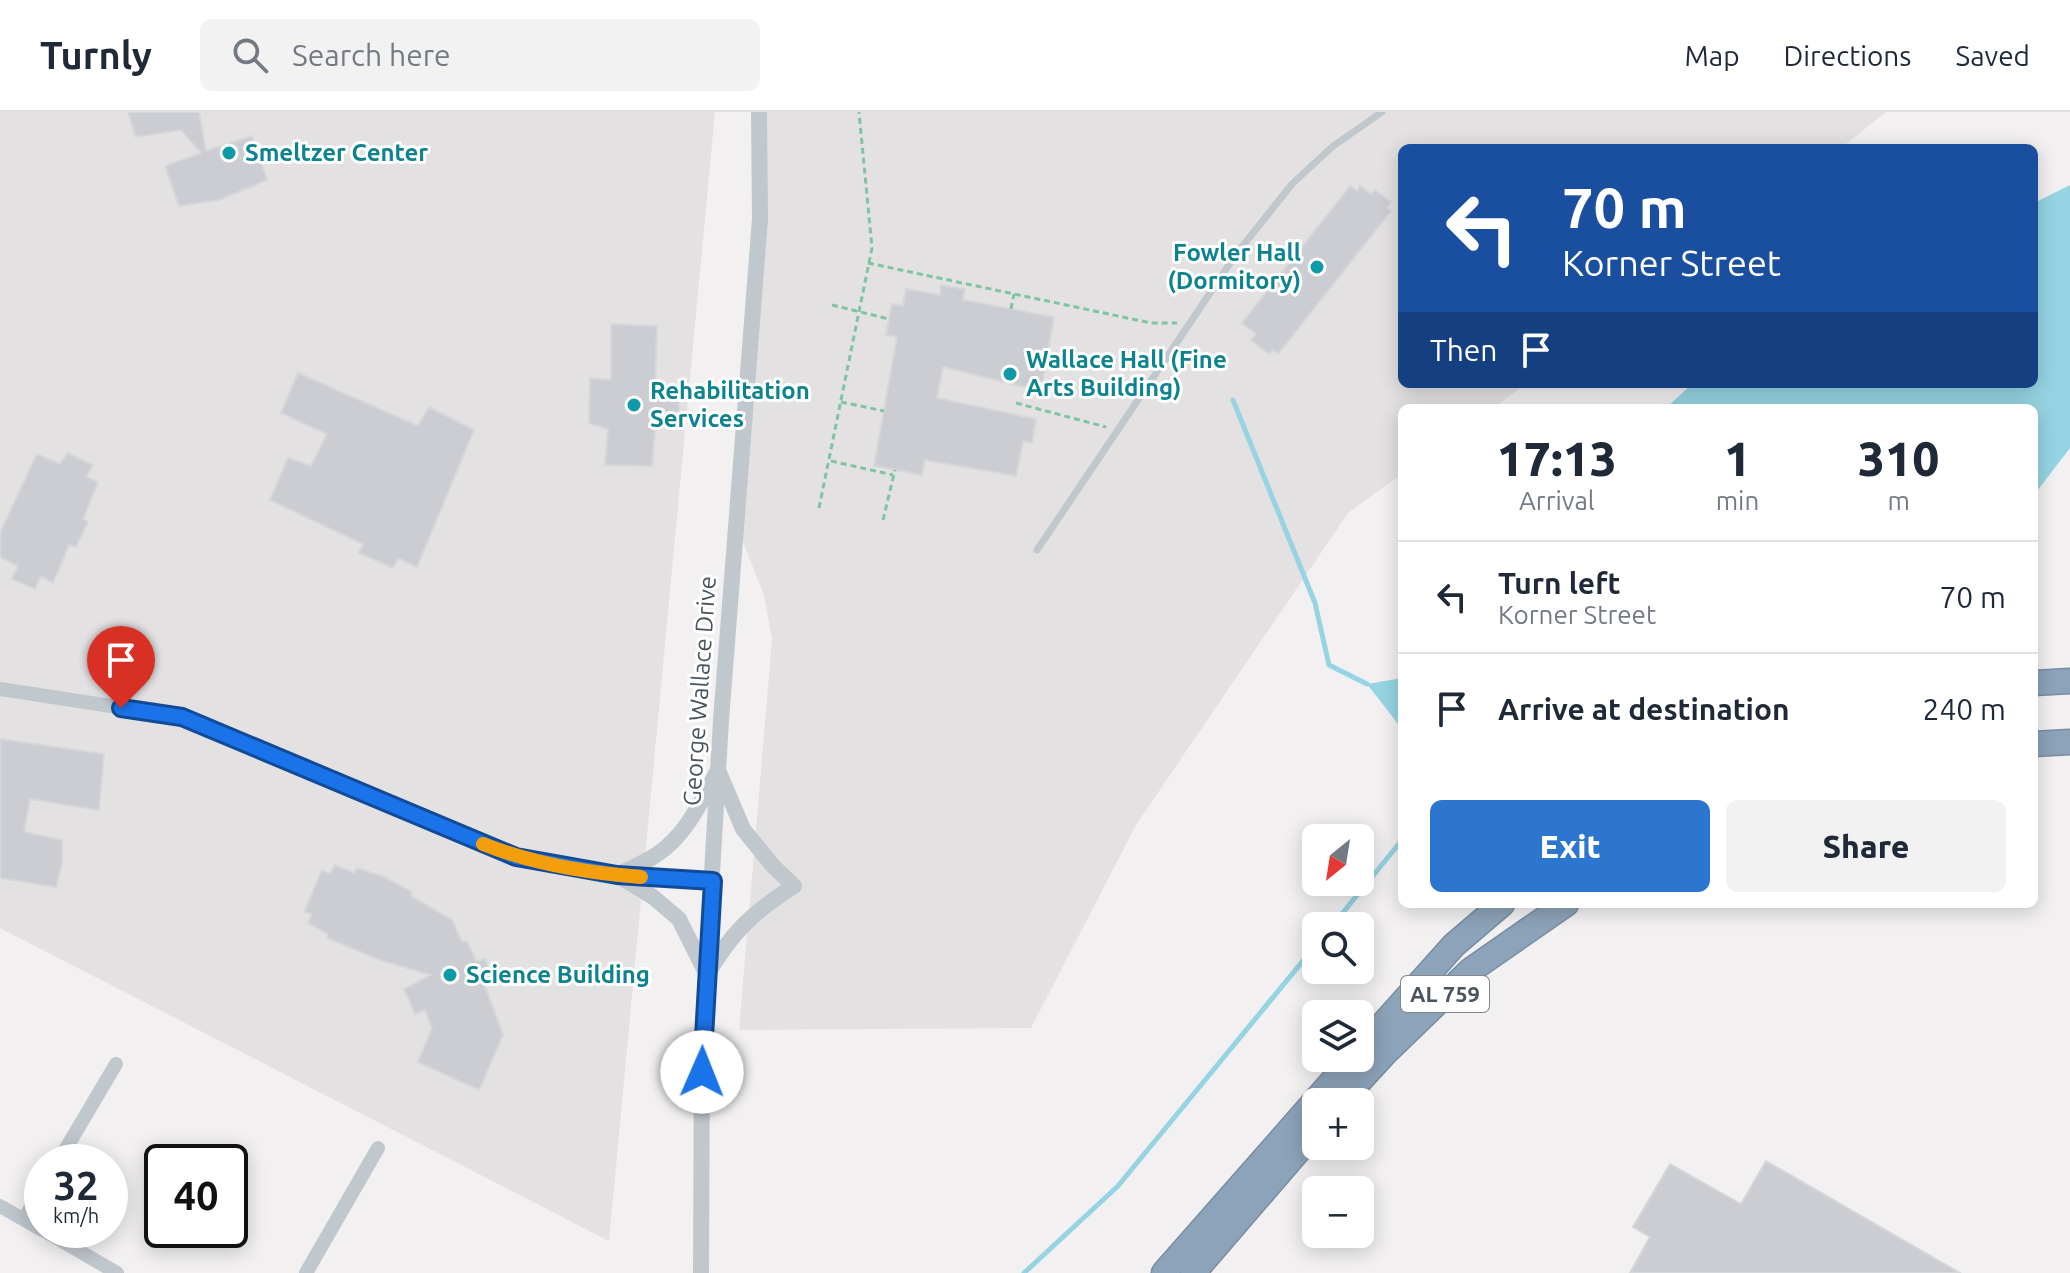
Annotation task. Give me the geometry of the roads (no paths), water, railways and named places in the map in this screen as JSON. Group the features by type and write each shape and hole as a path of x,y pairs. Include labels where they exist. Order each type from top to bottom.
{"highway":[{"path":"2038,683 2070,681"},
{"path":"2038,744 2070,742"},
{"name":"AL 759","path":"1374,1034 1454,945 1497,908"},
{"name":"AL 759","path":"1353,1088 1471,970 1560,908"},
{"path":"1164,1273 1341,1072"},
{"path":"1193,1273 1302,1146"}],"street":[{"name":"George Wallace Drive","path":"701,1273 702,1043 718,770 760,219 759,112"},
{"path":"0,689 182,717 516,857 617,875 713,881"},
{"path":"617,875 656,856 670,845 698,809 718,770"},
{"path":"707,975 735,931 766,904 794,886 743,829 718,770"},
{"path":"617,875 653,897 679,919 707,975"},
{"path":"69,1144 116,1064"},
{"path":"306,1273 378,1148"},
{"path":"0,1206 24,1219"},
{"path":"73,1248 117,1273"}],"lane":[{"path":"1037,550 1237,253 1292,184 1332,147 1382,112"}],"water":[{"path":"2070,185 2070,448 2038,490 2038,404 1670,404 1688,388 2038,388 2038,201"},
{"path":"1398,679 1398,724 1367,684"}],"waterway":[{"path":"1233,400 1315,603 1329,665 1367,684"},
{"path":"1343,912 1398,845"},
{"path":"1024,1273 1118,1186 1302,962"}],"place":[{"name":"Smeltzer Center","path":"229,153"},
{"name":"Fowler Hall (Dormitory)","path":"1317,267"},
{"name":"Wallace Hall (Fine Arts Building)","path":"1010,374"},
{"name":"Rehabilitation Services","path":"634,405"},
{"name":"Science Building","path":"450,975"}]}
